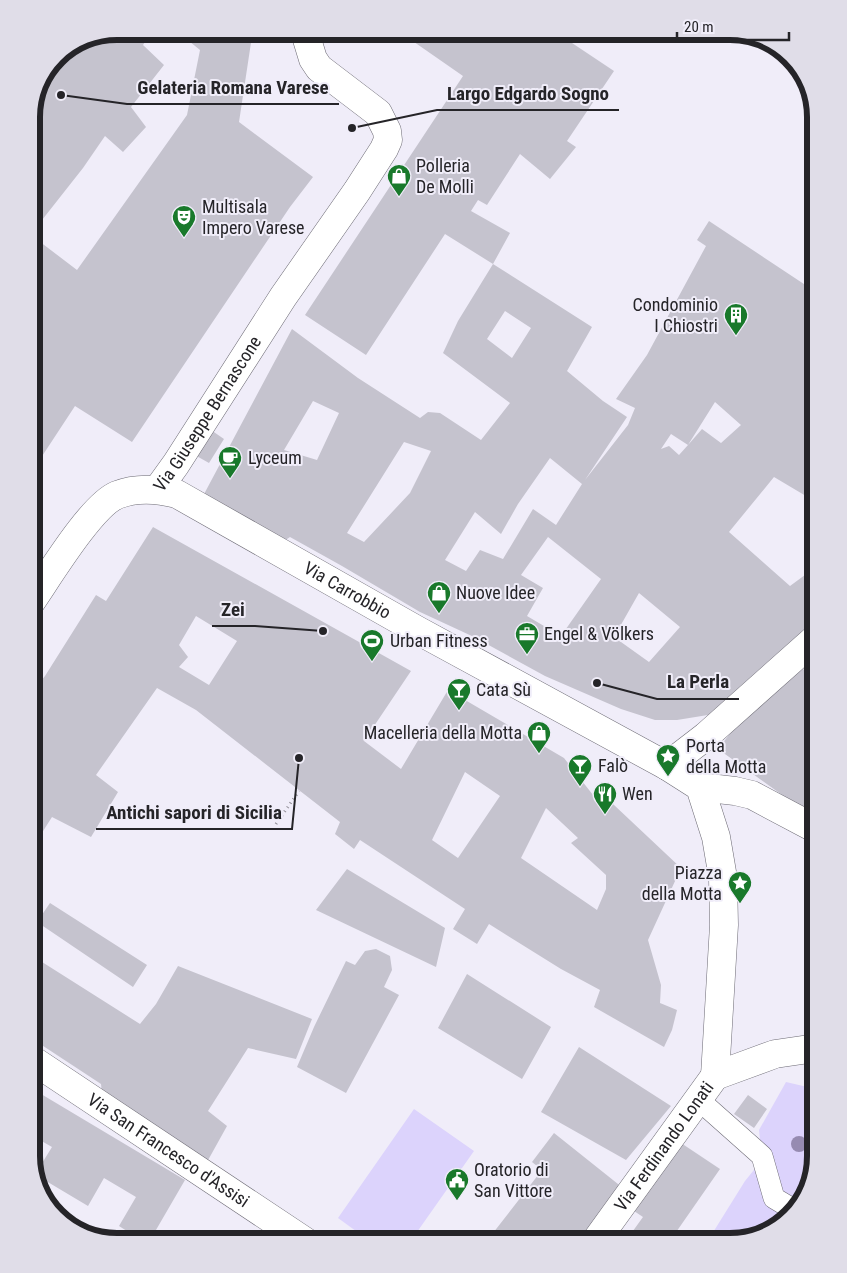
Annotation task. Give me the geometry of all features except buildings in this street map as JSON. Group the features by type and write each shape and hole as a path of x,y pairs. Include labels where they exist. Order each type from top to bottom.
{"street":[{"name":"Via Giuseppe Bernascone","path":"40,589 97,509 105,502 127,492 158,489 283,297 384,150 388,140 387,131 378,113 319,68 313,59 307,40"},
{"name":"Via Carrobbio","path":"158,489 177,494 417,630 667,766"},
{"path":"807,646 706,736 667,766 700,788 735,791 752,795 807,824"},
{"path":"700,788 716,837 723,878 724,925 715,1076 775,1054 807,1049"},
{"name":"Via San Francesco d'Assisi","path":"40,1064 293,1233"},
{"name":"Via Ferdinando Lonati","path":"601,1233 715,1076"}],"lane":[{"path":"699,1100 762,1156 774,1198 788,1207"}],"path":[{"path":"276,824 299,791"}],"shaded area":[{"path":"786,1082 807,1087 807,1156 804,1176 797,1195 785,1211 769,1223 740,1232 713,1233 745,1181 762,1160 759,1130"},
{"path":"414,1109 474,1151 416,1233 359,1233 338,1218"}],"place":[{"name":"Gelateria Romana Varese","path":"61,95"},
{"name":"Largo Edgardo Sogno","path":"352,128"},
{"name":"Polleria De Molli","path":"399,197"},
{"name":"Multisala Impero Varese","path":"184,238"},
{"name":"Condominio I Chiostri","path":"736,336"},
{"name":"Lyceum","path":"230,479"},
{"name":"Nuove Idee","path":"439,614"},
{"name":"Zei","path":"323,631"},
{"name":"Engel & Völkers","path":"527,655"},
{"name":"Urban Fitness","path":"372,662"},
{"name":"La Perla","path":"597,683"},
{"name":"Cata Sù","path":"459,711"},
{"name":"Macelleria della Motta","path":"539,754"},
{"name":"Antichi sapori di Sicilia","path":"299,758"},
{"name":"Porta della Motta","path":"668,777"},
{"name":"Falò","path":"580,787"},
{"name":"Wen","path":"605,815"},
{"name":"Piazza della Motta","path":"740,904"},
{"name":"Oratorio di San Vittore","path":"457,1201"}]}
